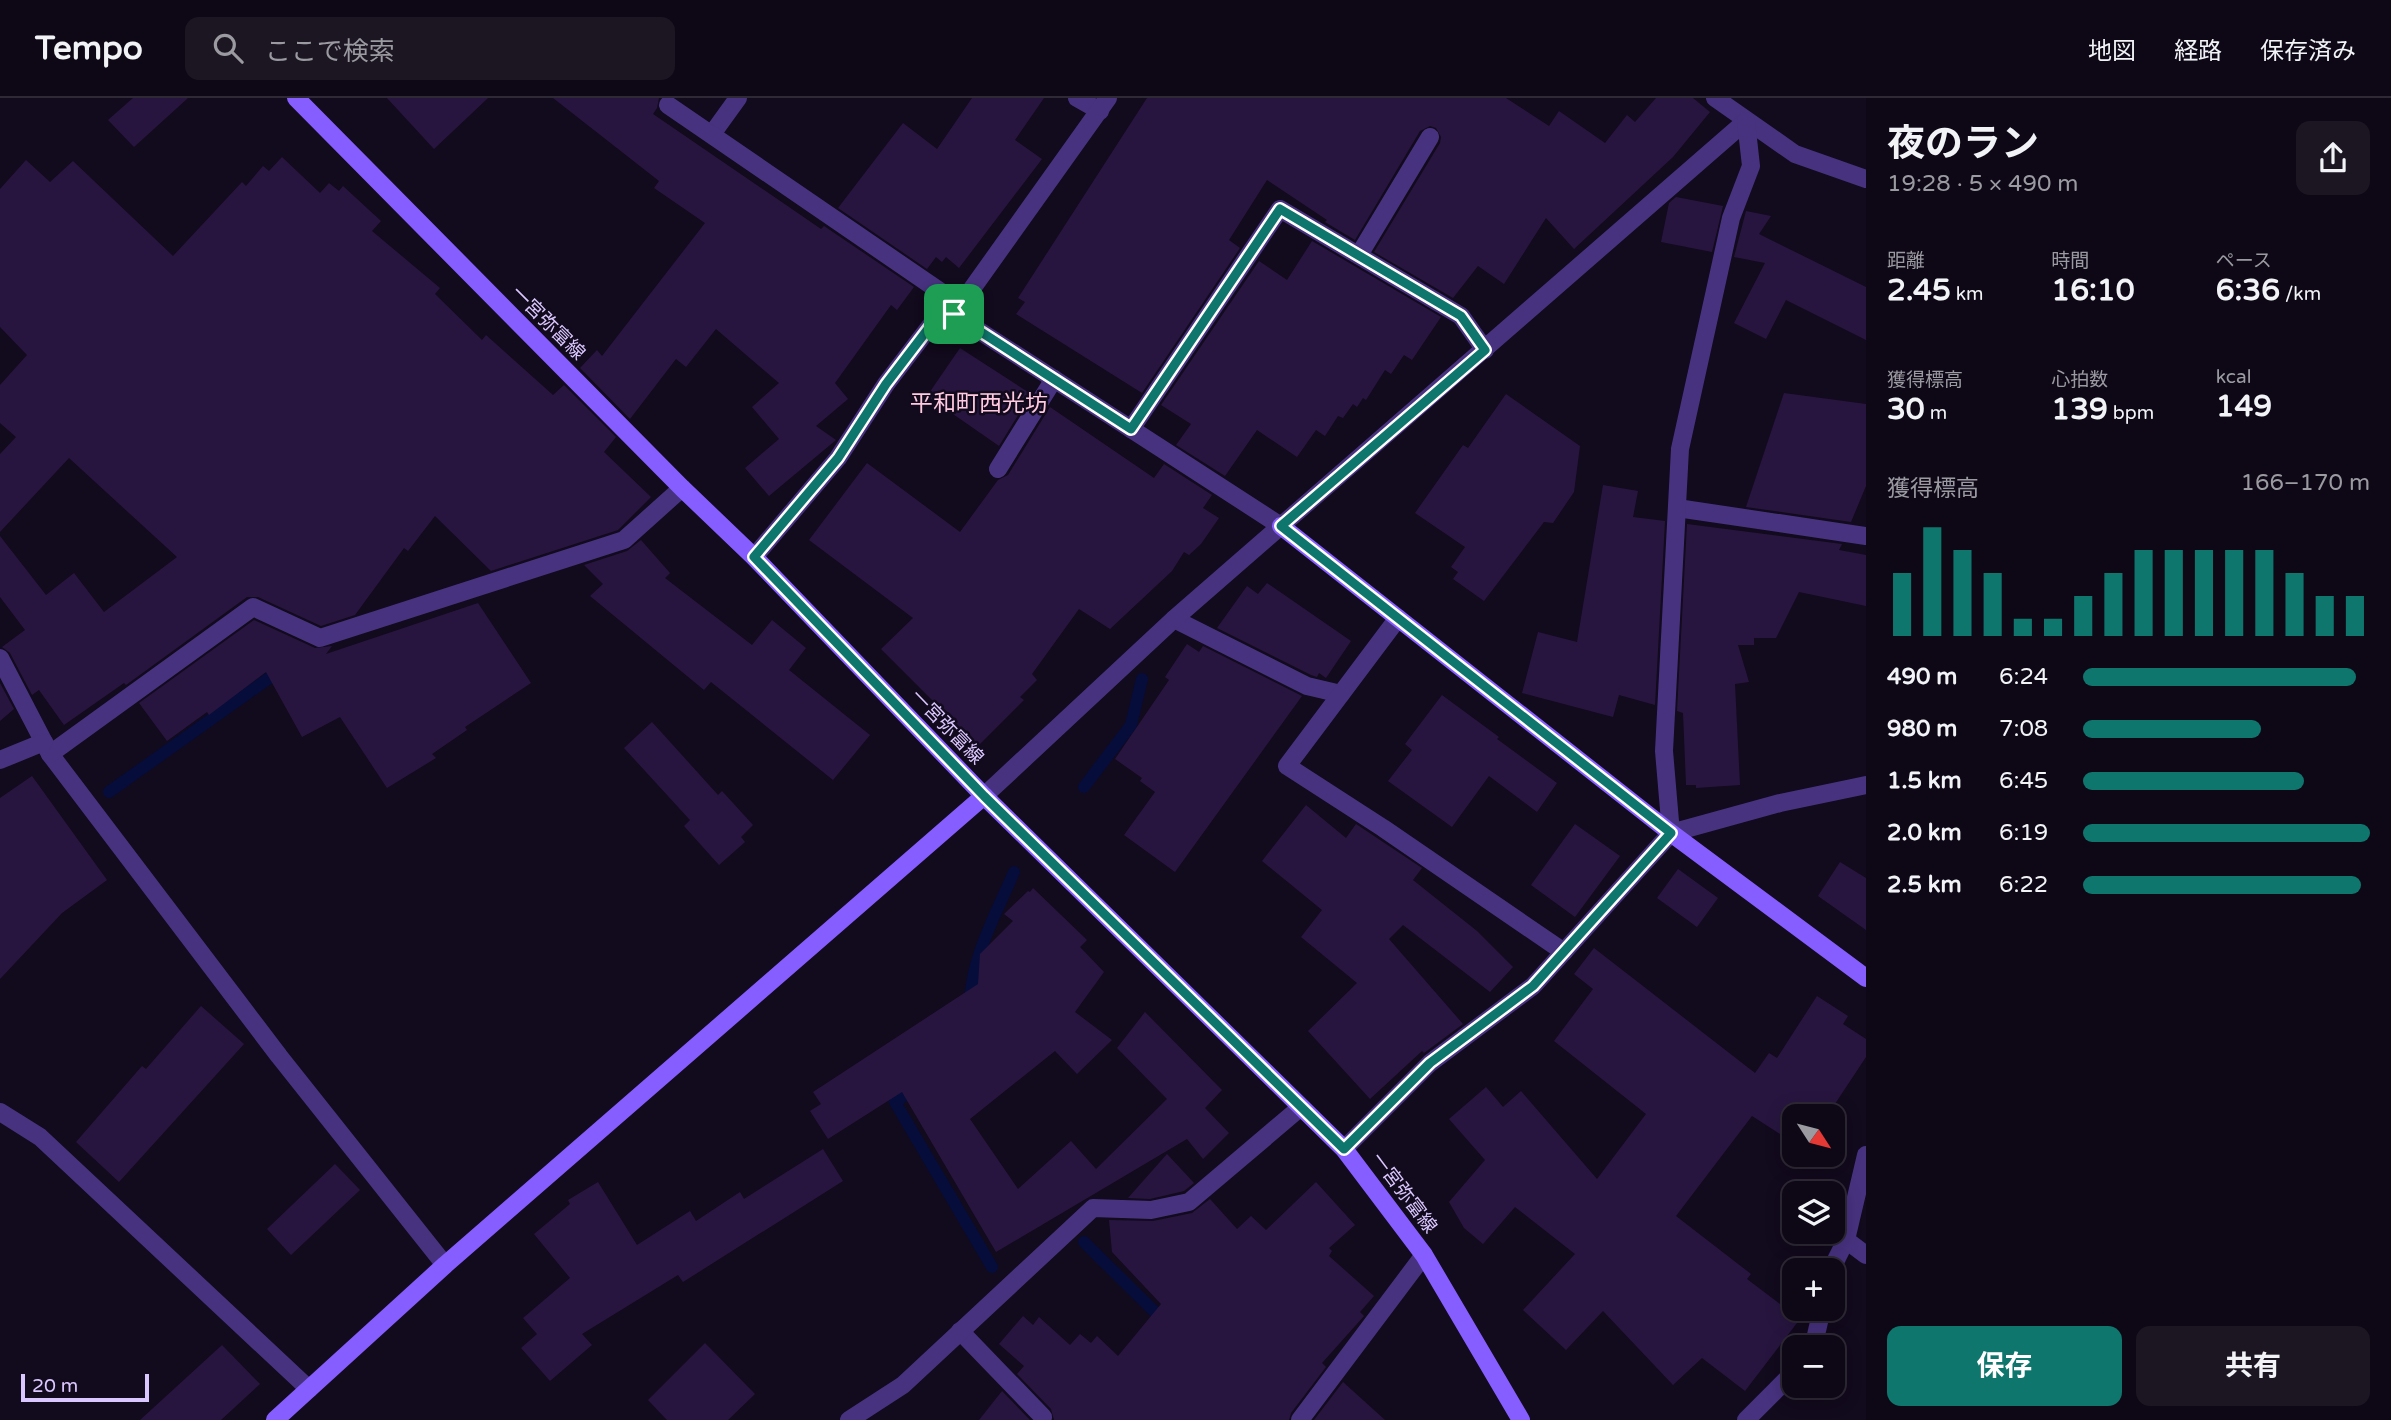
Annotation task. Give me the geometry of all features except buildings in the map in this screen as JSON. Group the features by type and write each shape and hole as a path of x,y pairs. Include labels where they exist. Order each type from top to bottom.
{"main road":[{"name":"一宮弥富線","path":"296,98 682,488 754,557 984,796 1344,1149 1424,1255 1521,1420"},
{"path":"1281,526 1671,833 1866,978"},
{"path":"275,1420 445,1265 984,796"}],"street":[{"path":"712,134 738,98"},
{"path":"754,557 838,458 886,384 949,311 1104,104 1077,98"},
{"path":"1715,98 1795,154 1866,179"},
{"path":"668,105 940,292 949,311 1281,526"},
{"path":"984,796 1174,619 1746,121"},
{"path":"1671,833 1664,751 1680,449 1731,218 1751,166 1746,121"},
{"path":"1359,255 1430,137"},
{"path":"1131,429 1280,209 1461,316 1485,350"},
{"path":"998,469 1054,379"},
{"path":"0,760 47,748 253,607 320,638 624,540 682,488"},
{"path":"1677,508 1866,536"},
{"path":"1398,618 1287,766 1564,952"},
{"path":"1174,619 1307,686 1341,694"},
{"path":"0,657 47,748 279,1056 445,1265"},
{"path":"1344,1149 1430,1063 1533,986 1671,833 1780,803 1866,785"},
{"path":"851,1420 903,1385 1093,1208 1151,1210 1189,1202 1301,1107"},
{"path":"0,1112 40,1137 309,1389"},
{"path":"1838,1258 1846,1240 1866,1155"},
{"path":"1846,1240 1866,1255"},
{"path":"1300,1420 1424,1255"},
{"path":"960,1331 1043,1417"},
{"path":"1746,1420 1782,1384"}],"waterway":[{"path":"109,792 272,676"},
{"path":"1084,787 1131,725 1142,679"},
{"path":"970,1004 971,987 980,953 1014,872"},
{"path":"917,1088 895,1102 992,1267"},
{"path":"1084,1242 1166,1323"}],"district":[{"name":"平和町西光坊","path":"979,404"}],"route":[{"path":"1280,209 1461,316 1485,350 1281,526 1671,833 1533,986 1430,1063 1344,1149 984,796 754,557 838,458 886,384 944,308 954,314 1131,429 1280,209"}]}
